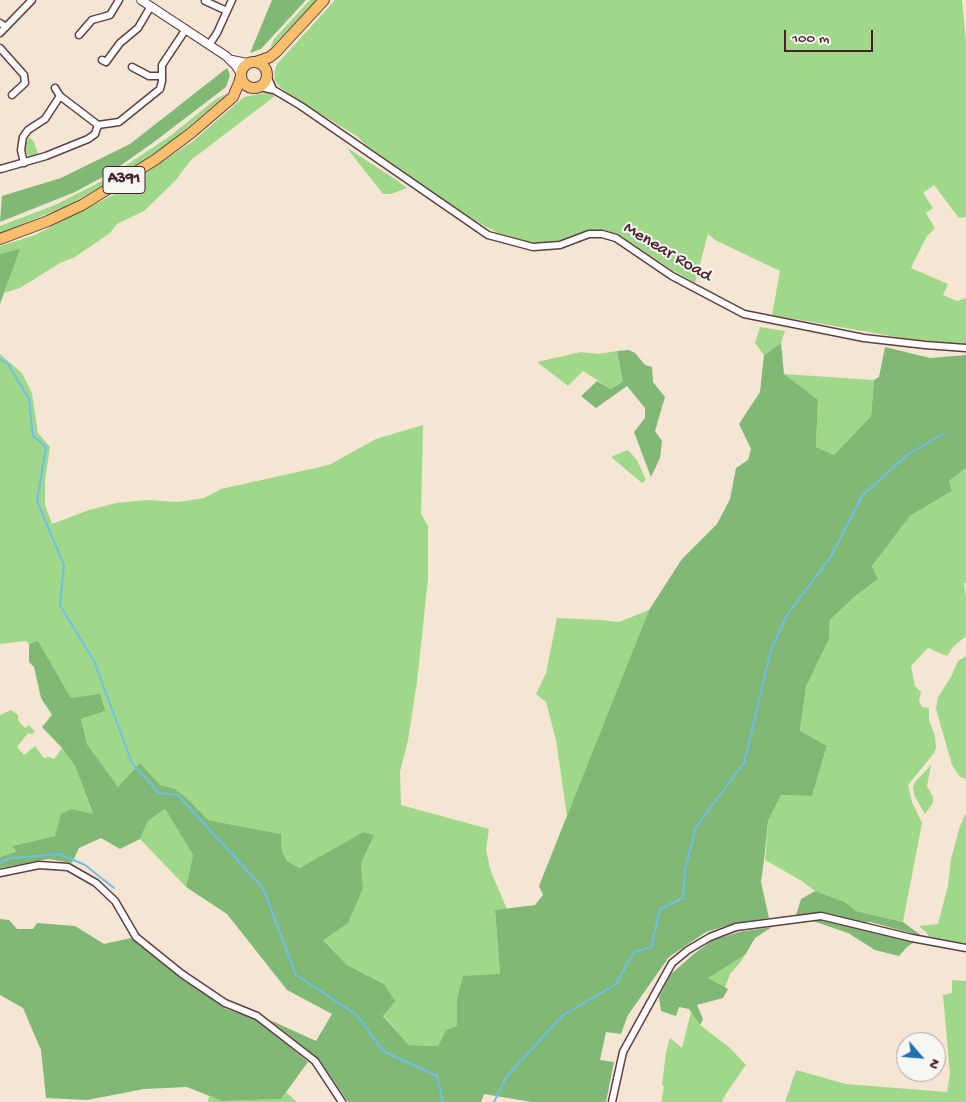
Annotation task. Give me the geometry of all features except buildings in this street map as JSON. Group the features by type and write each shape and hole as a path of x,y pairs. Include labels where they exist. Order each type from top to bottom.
{"highway":[{"path":"276,52 265,82 257,87 245,85 241,75 243,68 270,57 276,52 324,0"},
{"path":"252,63 262,64 267,74"},
{"name":"A391","path":"233,96 241,75"},
{"name":"A391","path":"0,239 48,221 82,205 155,160 191,133 233,96 257,87"}],"street":[{"path":"0,33 32,0"},
{"path":"79,35 92,20 110,15 119,0"},
{"path":"209,45 217,33 232,0"},
{"path":"106,63 120,43 138,28 147,2 230,60 241,75"},
{"path":"208,5 227,11"},
{"path":"0,23 6,27"},
{"path":"56,88 60,96 98,125 115,124 123,120 160,89 162,65 186,29"},
{"path":"0,48 24,75 25,83 12,95"},
{"path":"230,60 252,63"},
{"path":"132,67 150,76 161,76"},
{"path":"267,74 268,81 274,90"},
{"name":"Menear Road","path":"257,87 274,90 301,106 488,235 533,247 560,245 589,234 602,234 616,238 672,276 744,314 864,338 966,348"},
{"path":"24,163 21,150 23,138 28,130 45,119 60,96"},
{"path":"1,169 46,156 90,138 95,134 98,125"},
{"path":"0,873 39,865 68,867 96,883 115,901 136,937 182,974 225,1003 257,1016 315,1061 342,1102"},
{"path":"612,1102 623,1052 672,963 688,950 710,937 736,928 821,916 912,938 966,948"}],"green space":[{"path":"272,0 306,0 261,49 250,53"},
{"path":"310,0 317,0 269,50 274,39"},
{"path":"335,0 962,0 966,42 966,217 959,218 934,185 923,193 933,208 926,213 935,228 927,236 911,268 948,284 943,295 957,301 966,298 966,345 925,342 772,315 780,271 715,240 708,234 695,283 621,236 605,230 584,233 559,242 533,243 498,233 465,215 366,145 358,137 290,95 275,81 274,73 277,64"},
{"path":"227,68 230,75 226,87 110,173 75,192 0,222 2,196 61,178 130,144"},
{"path":"270,92 275,96 191,160 175,181 144,211 117,224 110,233 75,257 60,263 20,288 4,293 19,250 0,254 0,246 35,235 115,194 193,141 244,97"},
{"path":"228,93 168,144 122,175 64,207 0,233 0,226 55,205 104,180 170,136 216,99"},
{"path":"29,137 34,142 38,154 29,156 27,154 25,147"},
{"path":"346,147 407,188 391,194 383,194"},
{"path":"20,249 0,304 0,254"},
{"path":"760,327 785,331 781,343 764,355 755,343"},
{"path":"781,343 784,374 818,400 816,447 834,455 871,416 874,380 879,377 885,347 930,358 966,355 966,468 949,481 952,491 910,516 872,566 878,579 853,598 830,620 829,639 806,687 800,731 827,746 812,796 781,795 768,821 761,882 769,918 736,923 706,932 669,957 628,1015 621,1034 606,1032 600,1060 614,1062 606,1102 532,1102 484,1094 481,1102 348,1102 318,1058 270,1020 316,1041 332,1014 287,990 227,914 186,887 193,855 165,809 148,821 140,839 120,849 101,838 79,848 72,863 48,859 0,868 0,857 16,852 12,846 55,836 61,814 72,809 93,814 75,766 62,748 42,727 52,715 41,698 34,667 29,662 29,644 38,641 71,698 100,694 105,711 81,719 87,744 118,787 140,763 160,785 175,789 190,801 208,820 281,834 282,851 287,861 300,868 363,832 374,835 361,863 363,888 348,923 323,940 347,965 384,984 395,1001 383,1016 409,1045 438,1046 446,1030 457,1026 457,999 463,976 500,974 495,910 535,905 543,895 539,886 649,610 682,559 717,524 730,499 736,468 748,460 751,449 739,424 760,392 764,355"},
{"path":"629,350 635,353 645,365 652,367 653,382 665,397 655,431 662,441 660,458 651,477 634,432 645,418 645,408 627,386 596,408 581,396 597,381 611,389 623,381 617,351"},
{"path":"617,351 624,380 611,389 583,371 568,386 537,362 581,352 598,354"},
{"path":"0,354 22,373 32,393 38,433 50,447 45,481 45,505 52,524 89,510 116,503 147,500 179,502 204,498 221,489 329,465 376,439 423,425 421,514 428,526 428,579 417,682 408,740 400,772 401,805 489,829 486,850 491,872 507,909 495,910 500,974 457,999 457,1027 446,1030 438,1046 409,1045 383,1015 384,984 347,965 322,939 363,888 361,863 363,832 301,868 287,861 282,851 281,834 208,820 190,801 176,790 160,785 140,764 118,788 87,744 81,719 105,711 71,698 38,642 29,644 26,641 0,644"},
{"path":"784,374 874,380 871,416 834,455 816,447 818,401"},
{"path":"628,450 637,460 646,480 642,483 611,457"},
{"path":"966,468 966,582 964,584 966,636 953,647 947,656 928,648 911,666 915,686 921,692 919,701 922,707 929,708 929,720 935,736 936,748 908,785 912,802 922,823 903,922 856,911 845,902 815,891 765,860 768,821 781,795 812,796 827,747 800,732 806,687 829,639 830,620 853,598 878,579 872,566 910,516 952,491 949,481"},
{"path":"649,610 567,816 556,740 546,702 536,694 546,673 557,618 619,622"},
{"path":"966,656 966,779 960,777 952,765 936,709 938,697 951,677 958,661"},
{"path":"11,710 18,715 18,720 25,728 29,725 35,732 32,734 28,733 17,747 24,755 35,746 44,758 54,759 62,748 75,766 93,815 72,809 55,836 12,846 16,853 0,857 0,715"},
{"path":"931,765 927,786 933,797 933,803 925,814 915,797 913,788 915,782"},
{"path":"165,809 193,855 186,887 140,839 148,821"},
{"path":"966,813 966,944 930,938 919,926 938,924 948,886 951,859 960,826"},
{"path":"815,891 845,902 856,911 903,922 922,936 870,922 863,923 820,913 796,915 801,899"},
{"path":"822,918 916,941 899,956 875,950 848,933 810,920"},
{"path":"0,919 9,920 17,929 33,929 37,923 75,926 104,944 131,938 182,978 226,1009 255,1019 308,1062 281,1099 222,1101 187,1087 144,1089 87,1100 46,1098 41,1050 23,1008 0,995"},
{"path":"772,927 755,938 745,955 708,978 728,989 723,998 697,1005 703,1019 700,1025 689,1009 679,1007 676,1016 661,1011 659,997 671,974 695,953 713,940 739,932"},
{"path":"745,955 730,974 725,988 707,978"},
{"path":"952,980 966,981 966,1102 785,1102 796,1070 846,1084 947,1092 950,1074 943,995 952,993"},
{"path":"691,1012 700,1025 729,1047 746,1065 722,1102 661,1102 666,1052 670,1038 682,1048"},
{"path":"286,1092 297,1102 208,1102 209,1096 222,1101 281,1099"}],"waterway":[{"path":"0,359 8,364 29,399 33,436 46,447 37,501 64,565 60,605 94,661 132,763 159,793 178,795 263,888 296,975 357,1015 383,1051 437,1076 443,1102"},
{"path":"494,1102 507,1076 562,1016 616,984 634,952 651,947 660,909 683,898 685,869 696,827 744,763 771,650 787,615 830,558 862,496 907,455 944,433"},
{"path":"0,862 12,858 60,854 85,865 114,888"}]}
